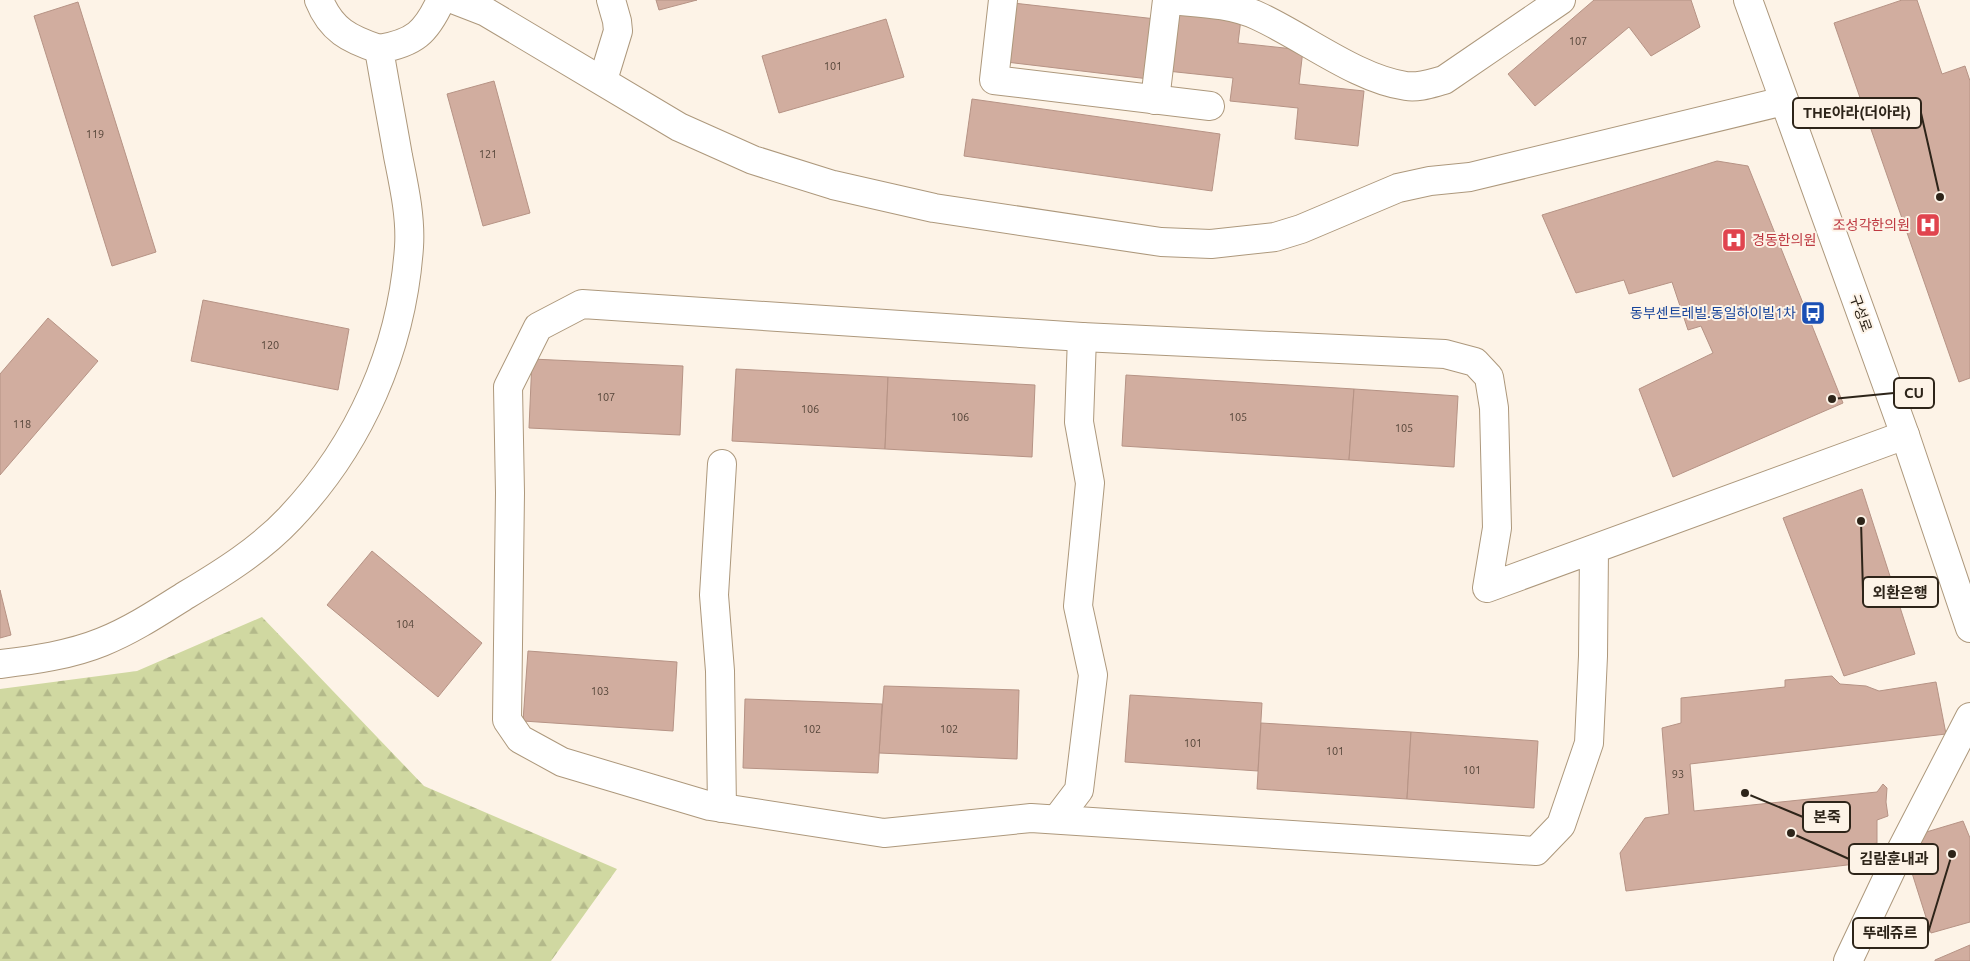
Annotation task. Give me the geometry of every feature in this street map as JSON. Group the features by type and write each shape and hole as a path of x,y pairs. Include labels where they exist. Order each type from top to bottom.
{"main road":[{"path":"319,0 325,15 340,32 359,43 378,49 400,46 419,36 433,19 441,0"},
{"path":"455,0 486,12 679,127 753,160 833,185 934,208 1162,242 1211,244 1275,237 1301,229 1398,188 1430,181 1470,177 1784,101"},
{"path":"603,80 618,31 611,0"},
{"path":"1003,0 994,80 1210,106"},
{"path":"1155,100 1168,0 1235,7 1258,16 1358,69 1408,87 1427,85 1444,80 1561,0"},
{"name":"구성로","path":"1748,0 1905,435 1963,584 1970,628"},
{"path":"0,664 37,659 101,642 146,620 250,553 289,519 327,475 362,418 388,357 403,305 409,246 408,209 378,49"},
{"path":"1594,549 1593,656 1589,743 1561,825 1536,851 1031,818 884,833 722,808 562,762 520,738 507,720 510,493 508,387 538,328 582,304 1082,337 1445,354 1475,362 1489,377 1494,408 1497,528 1487,588 1905,435"},
{"path":"1057,819 1079,790 1093,675 1078,606 1090,483 1079,422 1082,337"},
{"path":"722,464 714,595 720,671 722,808"},
{"path":"1848,961 1892,868 1970,717"}],"green space":[{"path":"262,617 424,786 617,869 551,961 0,961 0,689 137,671"}],"building":[{"path":"656,0 697,0 659,10"},
{"path":"1594,0 1691,0 1700,27 1651,56 1629,27 1535,106 1508,74"},
{"path":"1902,0 1917,0 1942,74 1965,66 1970,81 1970,378 1959,382 1834,23"},
{"path":"78,2 156,252 112,266 34,16"},
{"path":"1013,3 1156,19 1149,79 1006,62"},
{"path":"1173,11 1241,19 1238,43 1303,50 1299,84 1364,91 1358,146 1295,139 1298,108 1230,101 1233,78 1167,71"},
{"path":"886,19 904,77 779,113 762,56"},
{"path":"494,81 530,213 483,226 447,94"},
{"path":"972,99 1220,134 1212,191 964,156"},
{"path":"1717,161 1748,166 1843,403 1673,477 1639,389 1713,353 1701,326 1688,330 1672,282 1629,294 1624,280 1576,293 1542,215"},
{"path":"203,300 349,329 338,390 191,361"},
{"path":"48,318 98,361 0,475 0,374"},
{"path":"532,359 683,366 680,435 529,428"},
{"path":"736,369 888,377 885,449 732,441"},
{"path":"1126,375 1354,389 1349,460 1122,446"},
{"path":"888,377 1035,385 1032,457 885,449"},
{"path":"1354,389 1458,396 1454,467 1349,460"},
{"path":"1862,489 1915,654 1844,676 1783,518"},
{"path":"372,551 482,643 438,697 327,605"},
{"path":"0,590 11,635 0,638"},
{"path":"528,651 677,662 673,731 523,721"},
{"path":"1832,676 1840,684 1866,686 1879,691 1936,682 1946,734 1690,764 1694,811 1877,792 1883,784 1887,788 1888,816 1877,820 1877,843 1864,845 1864,863 1626,891 1620,853 1645,818 1669,814 1662,728 1681,723 1681,698 1785,687 1785,680"},
{"path":"884,686 1019,690 1017,759 879,753"},
{"path":"1130,695 1262,703 1258,771 1125,762"},
{"path":"745,699 882,704 878,773 743,768"},
{"path":"1261,723 1411,732 1407,799 1257,789"},
{"path":"1411,732 1538,741 1534,808 1407,799"},
{"path":"1963,821 1970,838 1970,922 1931,933 1912,873 1923,833"},
{"path":"1970,945 1970,961 1935,961 1935,960"}],"place":[{"name":"THE아라(더아라)","path":"1940,197"},
{"name":"조성각한의원","path":"1928,225"},
{"name":"경동한의원","path":"1734,240"},
{"name":"동부센트레빌.동일하이빌1차","path":"1813,313"},
{"name":"CU","path":"1832,399"},
{"name":"외환은행","path":"1861,521"},
{"name":"본죽","path":"1745,793"},
{"name":"김람훈내과","path":"1791,833"},
{"name":"뚜레쥬르","path":"1952,854"}]}
